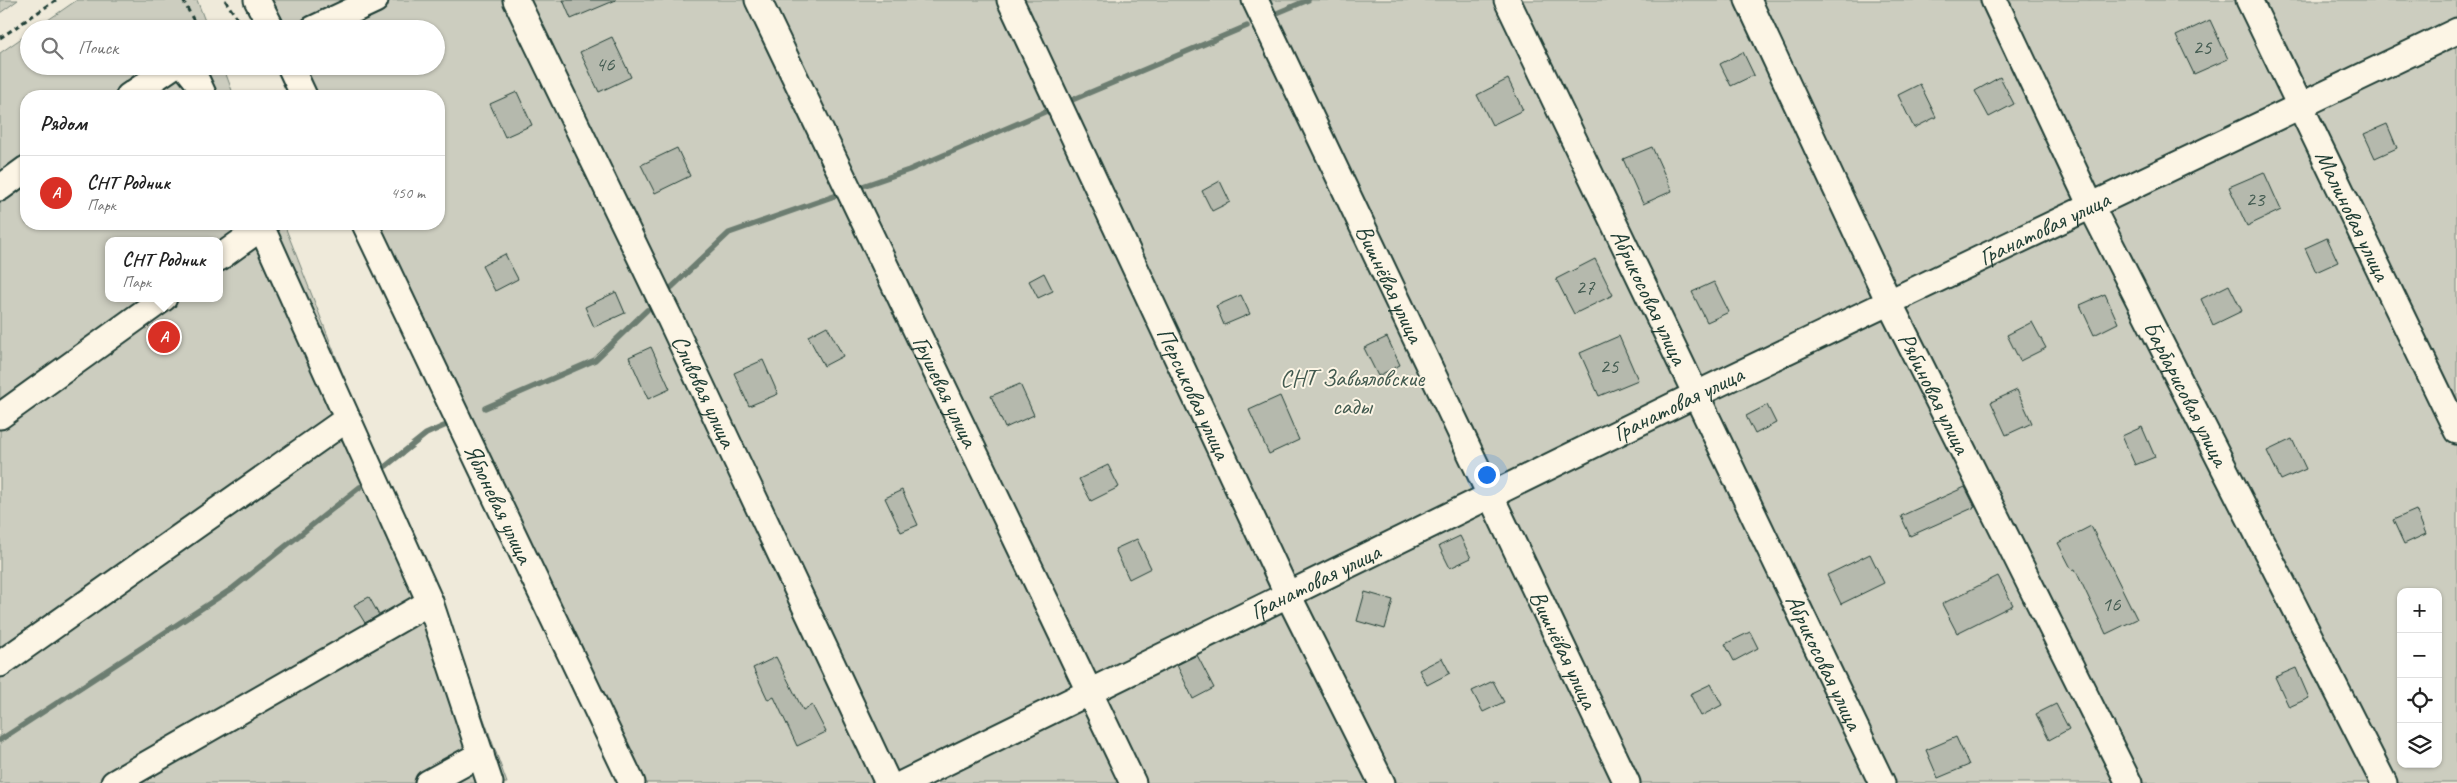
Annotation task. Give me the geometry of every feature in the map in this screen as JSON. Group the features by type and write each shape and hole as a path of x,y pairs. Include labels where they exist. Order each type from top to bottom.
{"street":[{"path":"257,0 267,20"},
{"path":"332,20 375,0"},
{"name":"Сливовая улица","path":"516,0 666,312 888,783"},
{"name":"Грушевая улица","path":"758,0 1133,783"},
{"name":"Персиковая улица","path":"1010,0 1288,595 1382,783"},
{"name":"Вишнёвая улица","path":"1255,0 1627,783"},
{"name":"Абрикосовая улица","path":"1507,0 1882,783"},
{"name":"Рябиновая улица","path":"1748,0 1889,302 2129,783"},
{"name":"Барбарисовая улица","path":"1994,0 2091,206 2384,783"},
{"name":"Малиновая улица","path":"2249,0 2457,431"},
{"name":"Гранатовая улица","path":"904,783 1695,395 2457,31"},
{"path":"138,90 160,75"},
{"path":"192,75 201,90"},
{"path":"294,75 301,90"},
{"path":"0,188 20,173"},
{"path":"223,255 256,230"},
{"path":"263,230 430,602 490,783"},
{"name":"Яблоневая улица","path":"368,230 632,783"},
{"path":"0,416 158,302"},
{"path":"0,664 347,419"},
{"path":"114,783 430,602"},
{"path":"428,783 481,754"}],"path":[{"path":"27,20 56,0"},
{"path":"183,0 193,20"},
{"path":"224,0 238,20"},
{"path":"0,38 20,24"}],"green space":[{"path":"0,0 18,0 0,13"},
{"path":"77,0 197,0 205,20 48,20"},
{"name":"СНТ Завьяловские сады","path":"247,0 2457,0 2457,783 619,783 356,230 445,230 445,90 289,90 282,75 445,75 445,20 256,20"},
{"path":"20,39 20,75 226,75 232,90 20,90 20,230 286,230 373,451 442,603 507,783 0,783 0,53"}],"building":[{"path":"563,0 616,0 571,19"},
{"path":"2210,20 2228,59 2194,74 2176,36"},
{"path":"612,37 631,77 599,92 580,52"},
{"path":"1743,52 1754,75 1731,86 1720,64"},
{"path":"2000,77 2014,104 1989,117 1975,91"},
{"path":"1508,79 1523,110 1492,125 1477,95"},
{"path":"1920,84 1936,117 1914,128 1898,95"},
{"path":"517,92 532,125 505,137 490,104"},
{"path":"2387,124 2397,148 2375,158 2364,134"},
{"path":"1652,147 1672,191 1643,204 1623,159"},
{"path":"677,148 690,176 655,193 641,165"},
{"path":"2264,172 2281,210 2247,226 2229,187"},
{"path":"1220,181 1230,202 1212,211 1202,191"},
{"path":"2327,238 2338,262 2316,272 2305,248"},
{"path":"505,254 518,279 495,291 482,266"},
{"path":"1595,259 1613,295 1574,314 1556,279"},
{"path":"1044,273 1053,291 1038,298 1029,281"},
{"path":"1714,282 1729,312 1707,322 1692,292"},
{"path":"2229,285 2242,311 2213,325 2201,299"},
{"path":"616,292 625,313 594,327 585,307"},
{"path":"2105,294 2118,323 2094,335 2080,305"},
{"path":"1241,295 1250,314 1224,325 1216,306"},
{"path":"2032,322 2046,348 2020,361 2007,335"},
{"path":"827,326 843,356 824,366 808,336"},
{"path":"1619,336 1638,380 1599,396 1580,353"},
{"path":"1387,337 1400,365 1378,376 1364,348"},
{"path":"651,347 670,389 648,399 629,357"},
{"path":"763,360 778,394 749,406 734,373"},
{"path":"1020,384 1034,415 1005,428 991,396"},
{"path":"2017,390 2032,423 2006,435 1991,402"},
{"path":"1280,396 1299,440 1269,454 1249,410"},
{"path":"1767,405 1776,423 1755,434 1746,416"},
{"path":"2142,427 2155,457 2135,465 2122,436"},
{"path":"2292,439 2306,469 2281,480 2267,451"},
{"path":"1108,465 1119,487 1091,501 1079,479"},
{"path":"1965,487 1975,507 1910,536 1901,516"},
{"path":"902,490 918,525 901,532 885,498"},
{"path":"2416,510 2426,534 2404,544 2393,520"},
{"path":"2091,526 2137,619 2106,634 2075,569 2072,570 2058,543"},
{"path":"1460,536 1471,558 1450,568 1439,546"},
{"path":"1137,539 1151,568 1129,579 1115,549"},
{"path":"1870,554 1884,583 1841,604 1827,575"},
{"path":"1998,576 2013,605 1957,633 1942,604"},
{"path":"1365,592 1393,600 1385,629 1357,621"},
{"path":"369,597 379,615 365,623 354,605"},
{"path":"1750,632 1758,648 1734,661 1725,644"},
{"path":"1197,655 1214,688 1193,699 1177,665"},
{"path":"776,657 803,710 812,705 826,732 797,746 774,697 768,700 753,668"},
{"path":"1442,658 1450,673 1427,685 1419,670"},
{"path":"2296,668 2309,698 2289,707 2275,677"},
{"path":"1493,681 1504,702 1483,712 1472,691"},
{"path":"1711,684 1722,705 1701,716 1690,694"},
{"path":"2056,704 2069,729 2049,740 2036,714"},
{"path":"1956,737 1969,765 1938,778 1926,750"}],"waterway":[{"path":"1277,13 1308,0"},
{"path":"1065,103 1247,26"},
{"path":"854,189 909,170 1054,108"},
{"path":"672,287 729,233 843,193"},
{"path":"485,408 595,360 647,310"},
{"path":"386,466 426,434 444,426"},
{"path":"0,740 233,588 360,487"}],"place":[{"name":"СНТ Родник","path":"164,337"}]}
